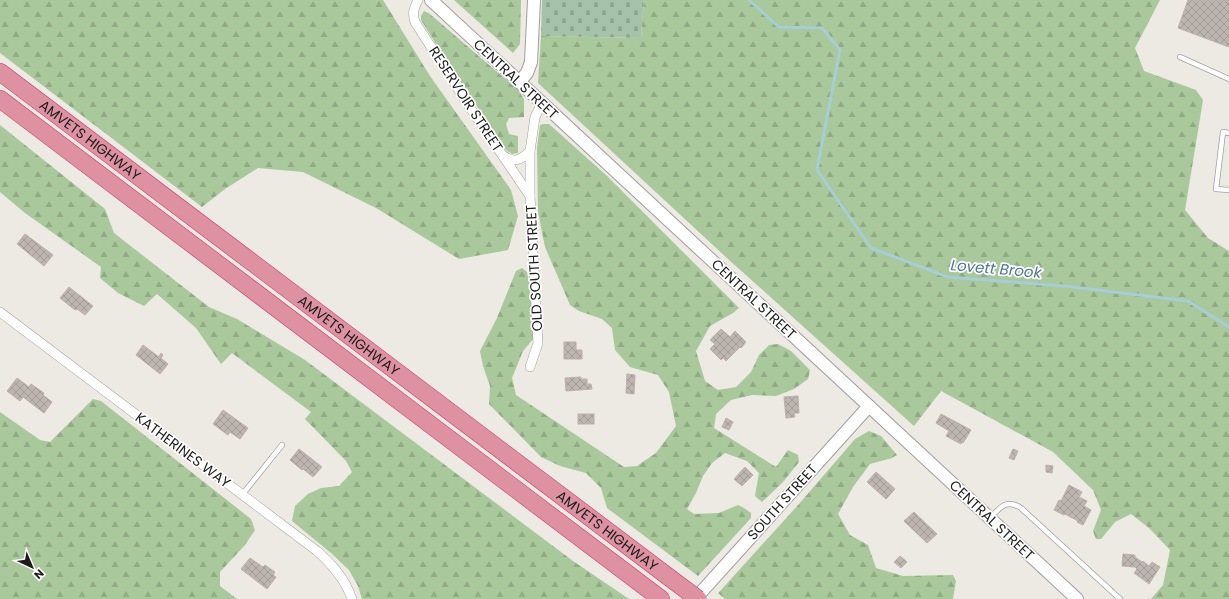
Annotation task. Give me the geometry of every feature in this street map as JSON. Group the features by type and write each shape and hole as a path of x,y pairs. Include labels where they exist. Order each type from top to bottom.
{"highway":[{"name":"AMVETS HIGHWAY","path":"0,72 696,599"},
{"name":"AMVETS HIGHWAY","path":"0,100 658,597"}],"street":[{"name":"RESERVOIR STREET","path":"418,0 413,11 415,22 530,196"},
{"name":"CENTRAL STREET","path":"431,0 1077,599"},
{"path":"519,82 527,73 531,62 534,0"},
{"path":"501,154 508,159 517,160 524,158 530,151 535,117 542,103"},
{"name":"OLD SOUTH STREET","path":"530,151 530,196 538,342 530,367"},
{"name":"KATHERINES WAY","path":"0,312 329,562 348,587 352,599"},
{"name":"SOUTH STREET","path":"696,599 869,406"}],"lane":[{"path":"1180,57 1229,78"},
{"path":"1229,133 1223,132 1216,189 1229,190"},
{"path":"242,495 282,445"},
{"path":"990,518 1004,505 1011,503 1016,504 1120,599"}],"green space":[{"path":"0,0 383,0 430,76 511,190 518,216 508,250 459,259 376,208 303,172 258,168 225,189 202,207 0,53"},
{"path":"454,0 521,0 520,44 513,53"},
{"path":"542,0 644,0 641,38 541,36"},
{"path":"644,0 1160,0 1135,48 1144,71 1196,90 1203,100 1185,210 1208,238 1229,251 1229,599 1151,599 1163,585 1170,550 1149,528 1131,514 1115,522 1101,539 1096,539 1093,531 1101,510 1093,490 1053,452 941,391 914,426 728,259 538,83 541,36 641,38"},
{"path":"424,11 430,14 518,90 524,99 524,117 509,118 506,124 509,134 518,136 518,153 512,154 506,150 446,60 421,20 421,16"},
{"path":"549,124 606,175 739,308 710,326 696,351 705,381 718,390 736,387 751,372 759,355 769,345 778,344 791,351 810,370 808,379 794,389 776,396 752,395 731,400 716,414 714,428 776,467 788,450 798,455 799,462 783,482 762,502 755,496 759,473 747,461 725,453 712,463 703,476 687,509 694,514 719,513 738,505 751,513 751,518 698,576 607,508 601,488 586,473 560,466 541,457 489,404 490,386 483,366 480,351 497,318 516,271 522,268 527,272 531,292 534,338 523,351 512,378 516,395 624,467 637,466 656,453 676,426 669,392 658,375 630,367 615,350 612,328 602,319 579,311 570,305 545,247 538,212 537,148 540,125"},
{"path":"0,125 105,209 114,233 209,307 237,319 305,360 573,561 629,599 362,599 358,586 349,570 292,521 295,506 308,494 321,488 339,486 352,472 346,461 305,419 311,412 232,353 221,364 196,328 157,294 144,306 118,293 100,278 101,267 25,213 0,192"},
{"path":"93,399 101,401 251,519 255,530 245,545 220,572 220,586 237,599 0,599 0,412 40,440 50,442"},
{"path":"869,431 881,436 897,455 892,458 870,464 853,487 838,514 850,535 868,545 876,568 903,576 953,575 956,581 953,599 725,599 718,593 799,504 855,439"}],"building":[{"path":"1188,0 1229,0 1229,47 1178,28"},
{"path":"25,234 53,255 44,266 17,244"},
{"path":"69,287 93,306 85,315 77,309 75,310 60,298"},
{"path":"721,329 730,337 735,331 746,342 726,361 723,358 721,360 710,349 715,344 710,340"},
{"path":"564,342 576,342 576,350 582,350 582,359 564,359"},
{"path":"143,345 159,357 161,353 163,355 161,358 168,364 160,374 136,355"},
{"path":"627,374 635,375 634,394 626,393"},
{"path":"581,377 581,379 587,379 587,384 591,384 592,389 566,391 565,378"},
{"path":"17,378 29,387 31,384 44,393 43,395 52,402 44,413 23,397 20,401 7,391"},
{"path":"798,396 799,413 794,413 795,417 786,418 784,397"},
{"path":"223,410 248,428 240,439 230,432 228,435 213,424"},
{"path":"578,414 594,414 594,424 578,424"},
{"path":"941,414 971,430 963,443 962,442 961,444 946,436 949,431 936,423"},
{"path":"726,418 733,422 729,430 722,427"},
{"path":"299,449 322,467 313,477 290,460"},
{"path":"1013,449 1018,451 1014,460 1009,458"},
{"path":"1046,465 1053,466 1052,473 1046,472"},
{"path":"745,467 753,475 742,486 734,479"},
{"path":"876,472 895,489 886,499 867,482"},
{"path":"1069,485 1082,492 1079,497 1087,501 1084,506 1091,510 1083,525 1065,514 1064,515 1054,510 1059,500 1061,501"},
{"path":"914,512 937,534 927,543 904,521"},
{"path":"1123,554 1135,555 1135,557 1149,566 1152,562 1160,567 1149,584 1134,573 1137,569 1135,567 1122,566"},
{"path":"900,556 907,562 901,568 894,562"},
{"path":"250,558 263,567 265,565 275,572 273,575 276,577 267,589 241,569"}],"waterway":[{"name":"Lovett Brook","path":"749,0 779,27 822,28 840,50 817,170 871,248 948,277 1065,286 1188,301 1229,327"}]}
